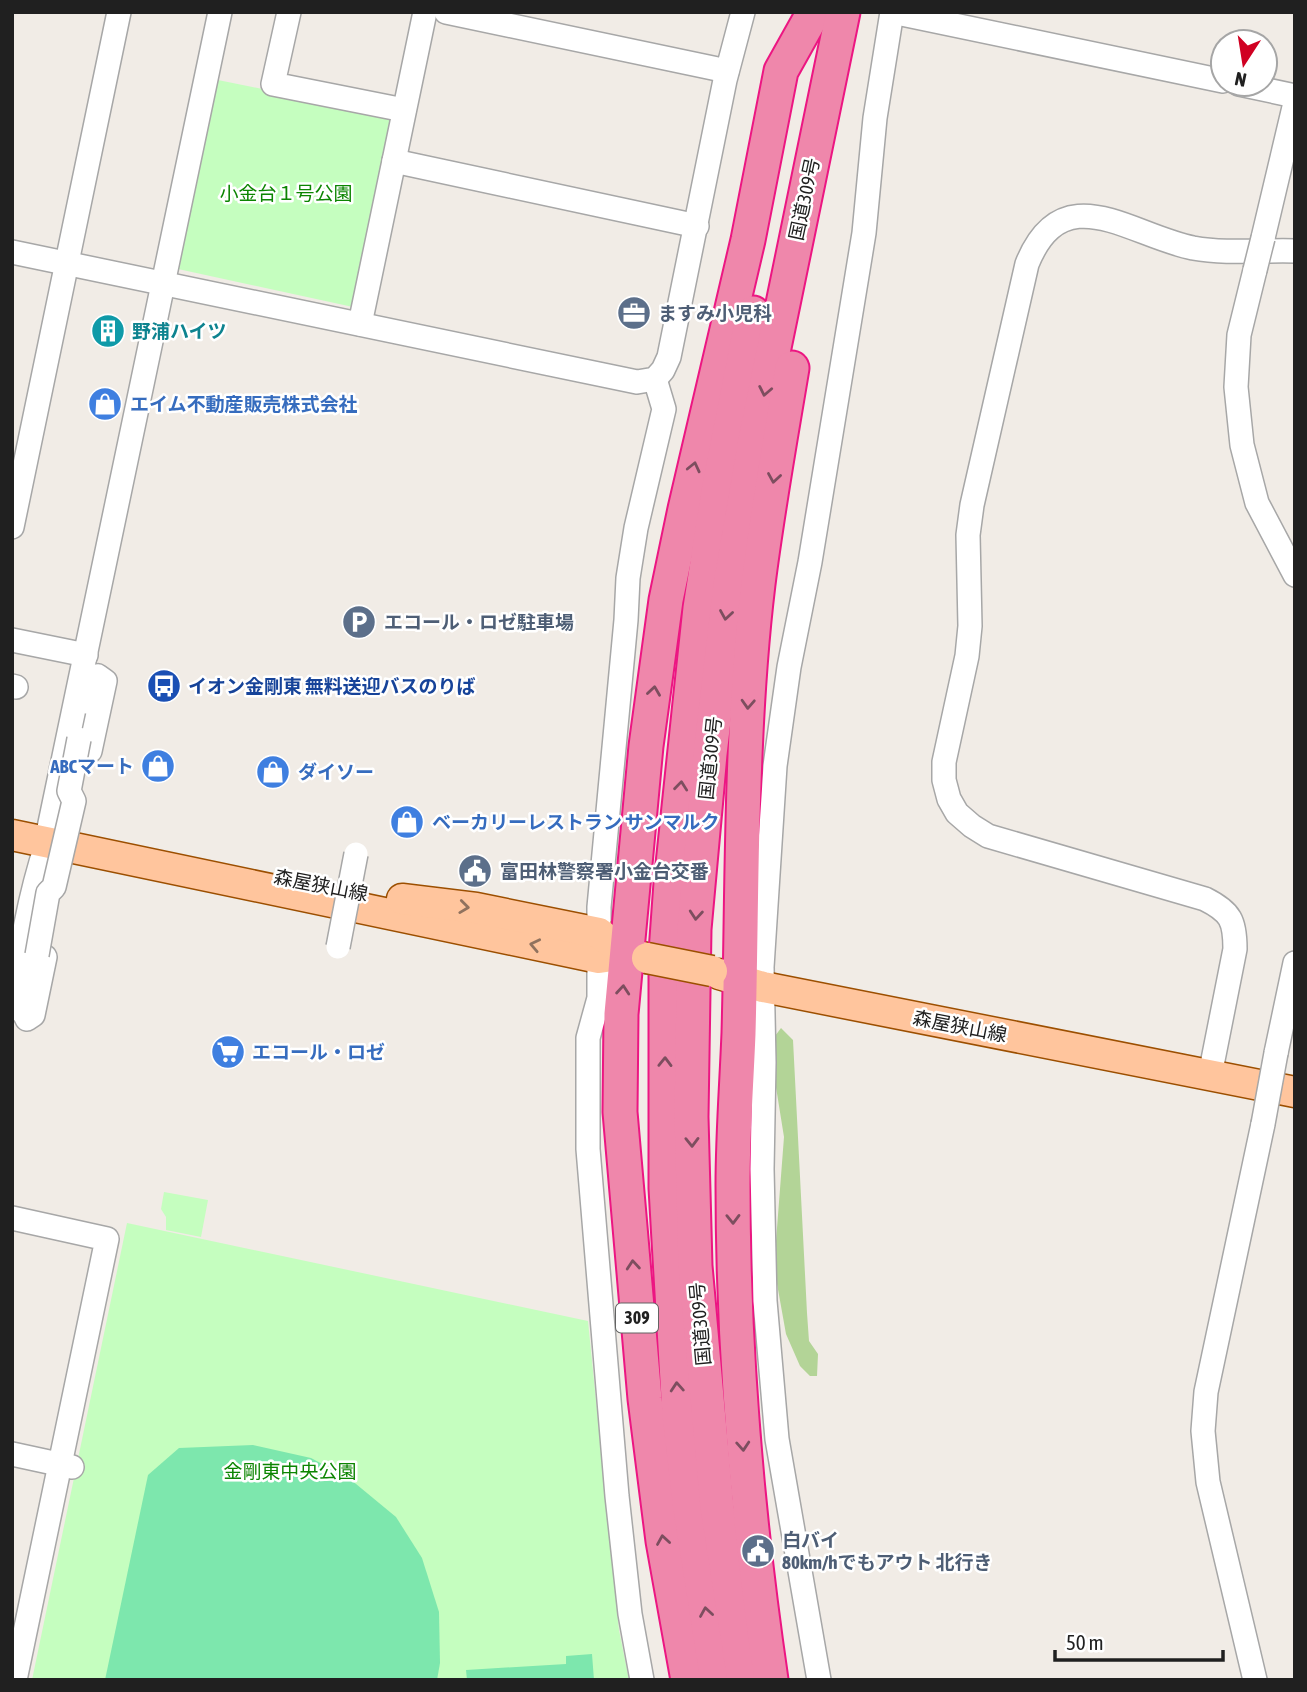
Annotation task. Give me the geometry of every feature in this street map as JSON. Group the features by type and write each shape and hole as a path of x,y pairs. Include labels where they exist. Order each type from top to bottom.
{"highway":[{"path":"618,951 672,574 748,240 781,71 814,12"},
{"name":"国道309号","path":"717,1680 690,1509 678,1402 666,1188 666,952 697,634 715,512 814,12"},
{"name":"国道309号","path":"744,1680 717,1507 695,1266 691,1117 694,929 710,754 730,585 756,435 843,12"},
{"path":"771,1680 745,1472 736,1338 733,1182 743,811 758,584 803,297 821,205 831,71"},
{"name":"309","path":"618,951 621,1014 620,1112 645,1399 663,1541 688,1680"}],"main road":[{"name":"森屋狭山線","path":"12,820 48,836"},
{"name":"森屋狭山線","path":"12,835 48,836 1295,1092"}],"street":[{"path":"12,527 119,12"},
{"path":"29,953 35,881 72,747 86,655 220,12"},
{"path":"289,12 273,84 404,110"},
{"path":"360,324 425,12"},
{"path":"446,12 727,71"},
{"path":"12,252 638,382 655,379 663,370 668,357 727,71 743,12"},
{"path":"818,1680 777,1439 765,1301 762,1169 738,979 864,233 875,118 892,12 1209,78"},
{"path":"1295,103 1238,335 1237,387 1242,445 1257,503 1295,575"},
{"path":"394,162 697,226"},
{"path":"1210,1075 1235,949 1235,930 1229,915 1205,899 988,836 972,826 953,806 944,780 944,762 967,656 970,626 968,535 972,505 1027,264 1035,243 1047,229 1068,219 1086,215 1114,221 1200,249 1222,252 1295,251"},
{"path":"642,1680 630,1614 617,1496 588,1149 588,1038 599,998 618,951 599,907 628,578 636,528 664,409 655,379"},
{"path":"12,640 86,655"},
{"path":"12,1009 48,893 54,887 74,801 69,791 77,748 92,679 98,676 105,681 90,751 72,747"},
{"path":"338,947 356,854"},
{"path":"1255,1680 1208,1482 1203,1431 1206,1392 1295,963"},
{"path":"12,1218 107,1239 66,1466 15,1680"},
{"path":"12,1454 66,1466"}],"green space":[{"name":"小金台１号公園","path":"218,80 394,116 353,307 178,269"},
{"path":"781,1028 793,1040 809,1341 818,1354 817,1376 810,1376 800,1366 786,1334 774,1267 784,1137 772,1040"},
{"path":"164,1192 208,1200 201,1237 166,1230 166,1217 161,1209"},
{"name":"金剛東中央公園","path":"127,1223 588,1321 619,1630 629,1680 32,1680"},
{"path":"253,1445 311,1458 350,1479 396,1517 422,1558 439,1612 440,1663 437,1680 105,1680 148,1475 179,1448"},
{"path":"592,1654 594,1680 467,1680 466,1670 566,1664 566,1656"}],"place":[{"name":"ますみ小児科","path":"634,313"},
{"name":"野浦ハイツ","path":"108,331"},
{"name":"エイム不動産販売株式会社","path":"105,404"},
{"name":"エコール・ロゼ駐車場","path":"359,622"},
{"name":"イオン金剛東 無料送迎バスのりば","path":"164,686"},
{"name":"ABCマート","path":"158,766"},
{"name":"ダイソー","path":"273,772"},
{"name":"ベーカリーレストラン サンマルク","path":"407,822"},
{"name":"富田林警察署小金台交番","path":"475,871"},
{"name":"エコール・ロゼ","path":"228,1052"},
{"name":"白バイ 80km/hでもアウト 北行き","path":"758,1551"}]}
